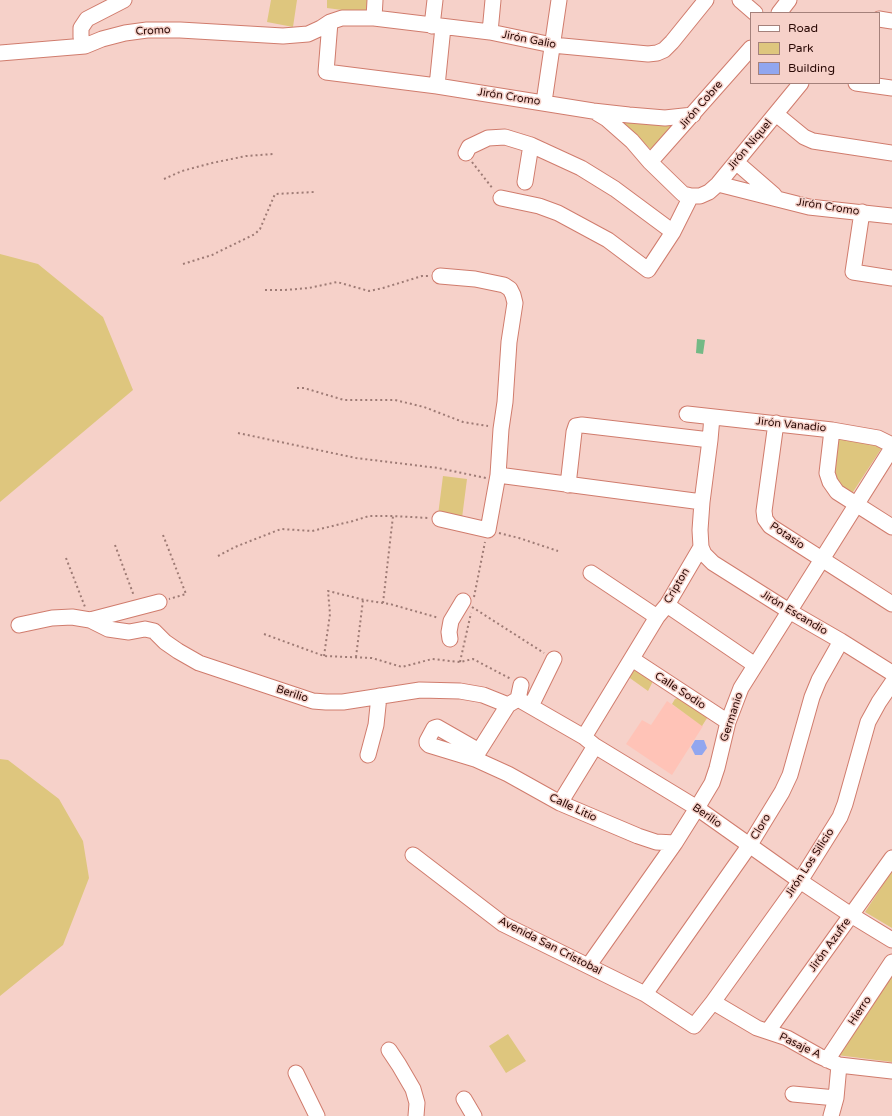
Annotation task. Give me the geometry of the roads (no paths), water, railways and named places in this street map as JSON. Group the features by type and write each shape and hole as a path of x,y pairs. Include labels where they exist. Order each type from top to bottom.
{"street":[{"path":"84,46 81,37 81,28 87,19 124,0"},
{"path":"374,18 375,0"},
{"path":"435,0 437,26 437,86"},
{"path":"490,32 493,0"},
{"path":"544,102 559,0"},
{"name":"Jirón Galio","path":"308,34 322,28 330,22 342,18 374,18 490,32 552,45 648,54 657,53 664,50 706,0"},
{"path":"740,0 754,12"},
{"path":"781,12 789,0"},
{"path":"880,19 892,21"},
{"name":"Jirón Cromo","path":"330,22 326,72 437,86 593,111 659,118 693,115"},
{"name":"Cromo","path":"0,52 84,46 102,39 125,33 147,30 180,30 283,36 308,34"},
{"name":"Jirón Cobre","path":"650,162 750,49"},
{"name":"Jirón Niquel","path":"691,196 700,196 709,192 718,184 800,84"},
{"path":"863,84 892,88"},
{"path":"501,198 539,206 558,213 608,240 648,270 673,232 691,196 684,194 650,162 632,140 607,119 593,111"},
{"path":"776,114 804,137 813,142 892,153"},
{"path":"466,154 469,147 488,138 504,137 531,145 587,171 615,189 673,232"},
{"path":"525,182 531,145"},
{"path":"736,162 777,198"},
{"name":"Jirón Cromo","path":"718,184 809,207 892,216"},
{"path":"862,212 853,272 892,278"},
{"path":"440,276 475,279 504,285 510,289 515,303 509,342 505,402 497,478 488,530 440,519"},
{"name":"Jirón Vanadio","path":"687,414 832,430 878,438 892,447"},
{"path":"701,547 700,530 702,502 712,417"},
{"name":"Potasio","path":"776,423 764,511 765,519 770,526 892,604"},
{"path":"568,485 576,426 582,425 710,440"},
{"path":"832,430 828,473 830,482 837,492 892,527"},
{"name":"Germanio","path":"589,965 675,843 712,783 716,773 728,722 741,688 892,447"},
{"path":"497,478 568,485 702,502"},
{"name":"Cripton","path":"560,803 589,741 632,659 657,617 667,605 701,547"},
{"name":"Jirón Escandio","path":"701,547 704,554 713,563 789,612 841,641 892,673"},
{"path":"591,573 657,617"},
{"path":"450,639 449,632 452,622 463,601"},
{"path":"19,625 52,618 72,617 90,620 159,602"},
{"path":"667,605 755,664"},
{"name":"Berilio","path":"90,620 108,629 129,632 145,629 154,631 178,651 199,663 313,701 343,702 420,690 460,691 483,696 516,696 697,808 800,881 892,940"},
{"name":"Cloro","path":"646,994 749,846 782,792 790,775 812,698 819,680 841,641"},
{"path":"531,706 554,659"},
{"name":"Calle Sodio","path":"632,659 728,722"},
{"name":"Jirón Los Silicio","path":"694,1026 800,881 840,817 868,722 892,683"},
{"path":"368,755 376,725 379,696"},
{"name":"Calle Litio","path":"516,696 477,755 560,803 638,836 656,842 675,843"},
{"name":"Avenida San Cristobal","path":"413,855 503,924 646,994 694,1026"},
{"name":"Jirón Azufre","path":"768,1031 892,858"},
{"name":"Hierro","path":"833,1062 892,962"},
{"name":"Pasaje A","path":"713,1002 757,1028 787,1038 833,1062 892,1071"},
{"path":"389,1050 400,1065 413,1089 417,1103 416,1116"},
{"path":"831,1116 836,1098 833,1062"},
{"path":"296,1073 317,1116"},
{"path":"793,1094 836,1098"},
{"path":"464,1099 474,1116"}]}
